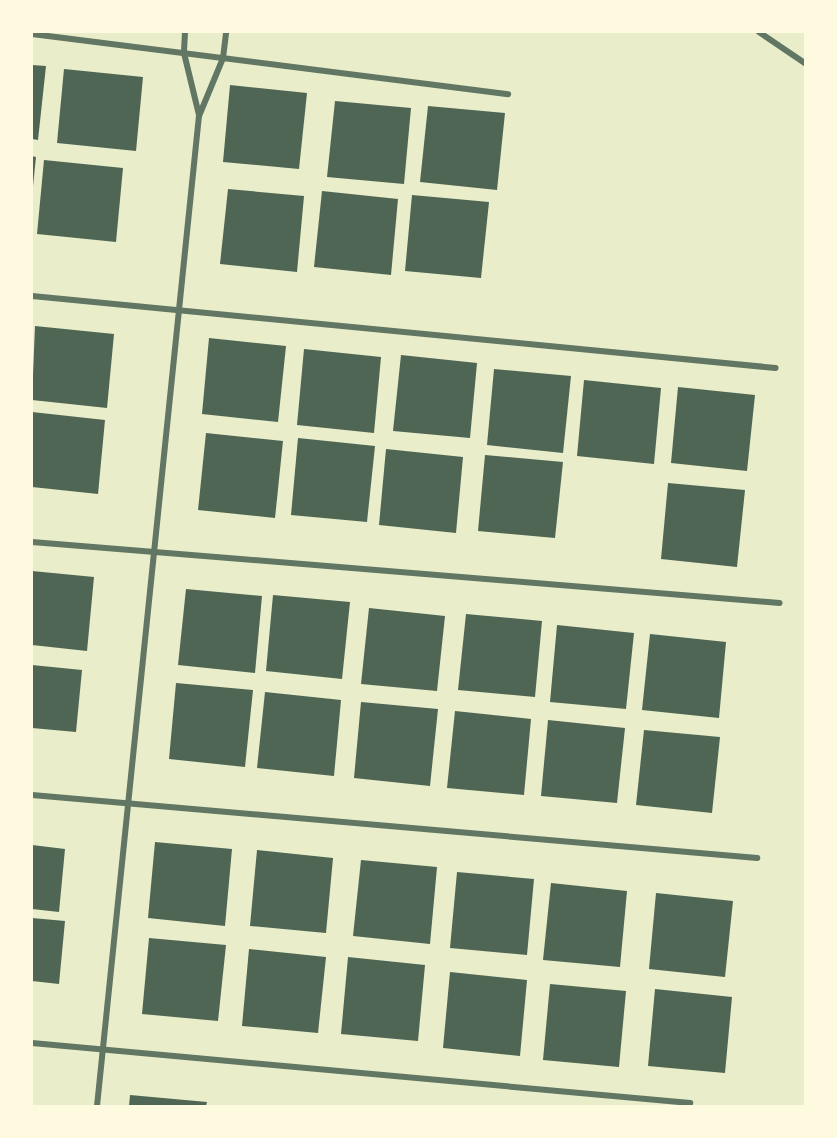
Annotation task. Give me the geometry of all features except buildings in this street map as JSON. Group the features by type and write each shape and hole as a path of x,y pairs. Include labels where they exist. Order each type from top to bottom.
{"street":[{"path":"185,32 184,53 199,116"},
{"path":"97,1107 199,116 223,58 226,32"},
{"path":"759,32 806,64"},
{"path":"32,34 508,94"},
{"path":"32,296 776,368"},
{"path":"32,542 780,603"},
{"path":"32,795 758,858"},
{"path":"32,1043 690,1103"}]}
